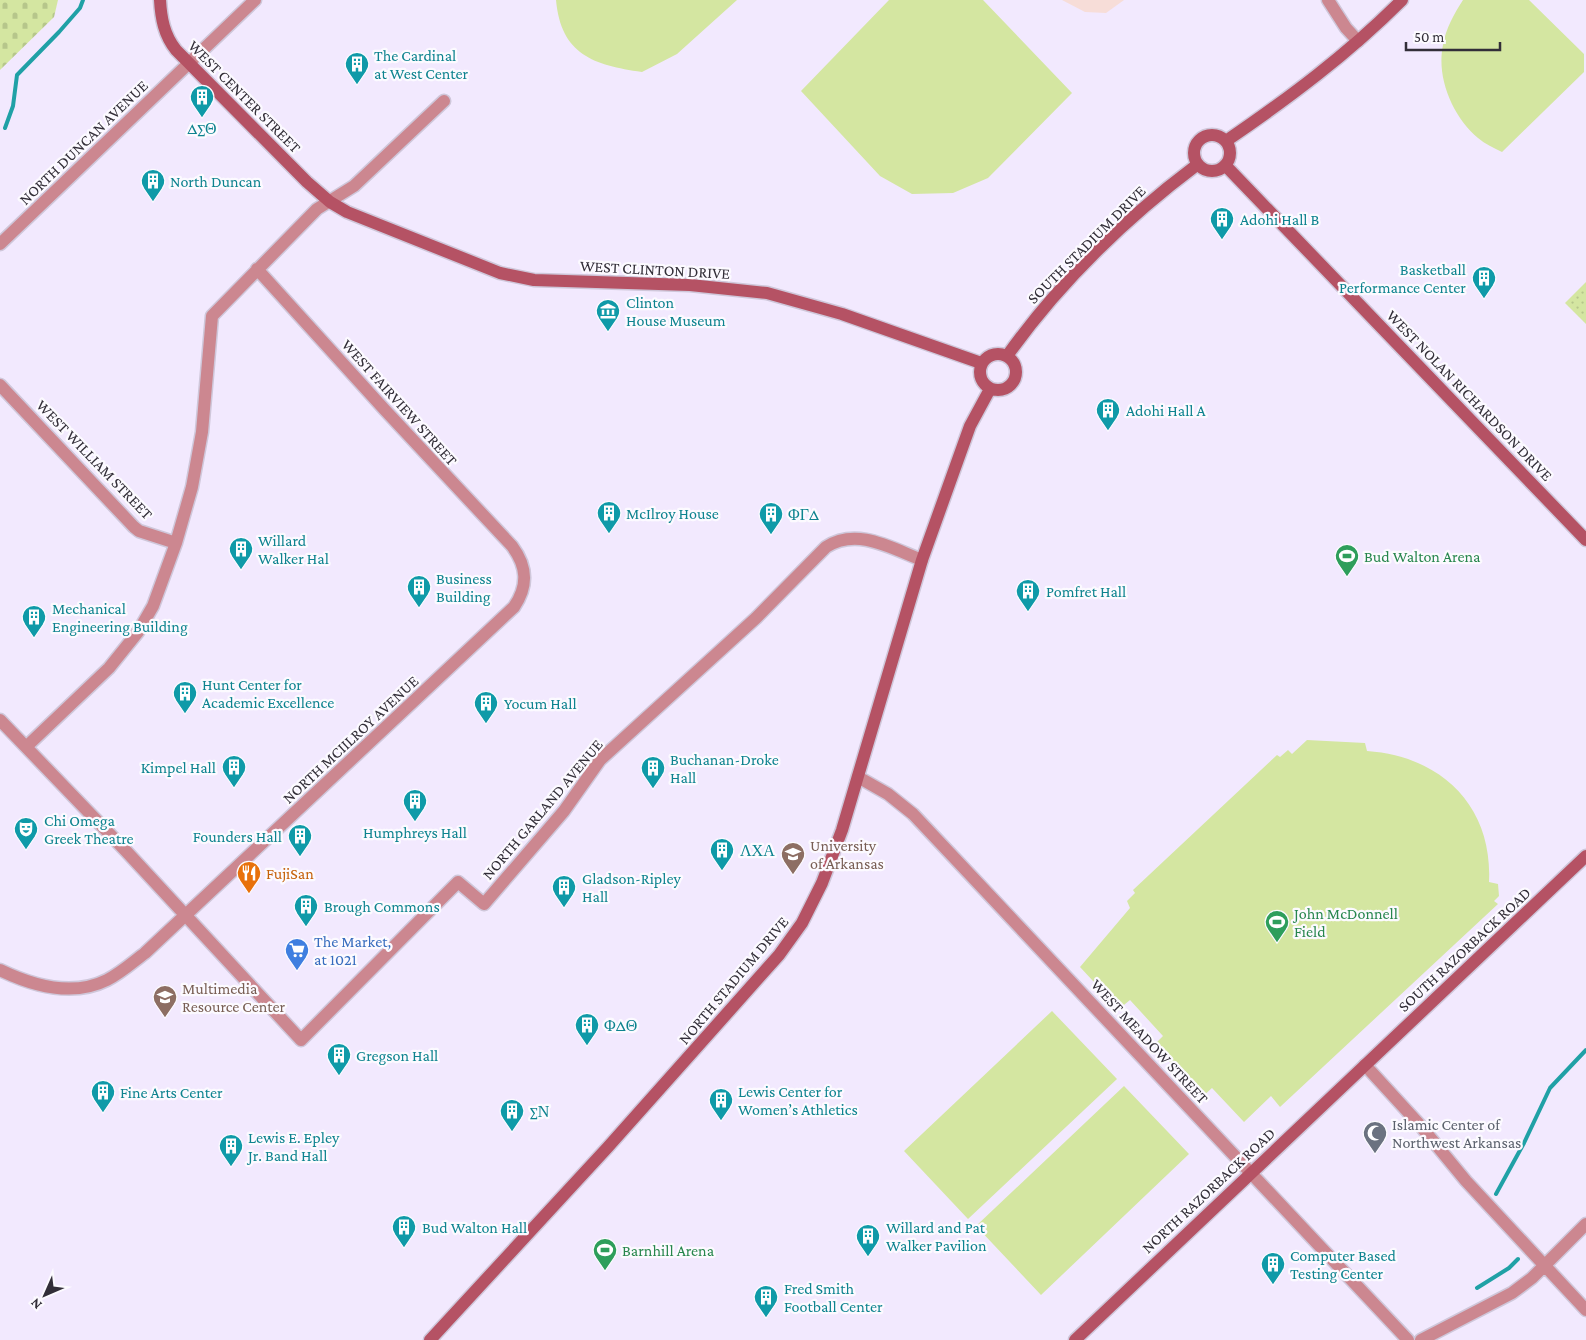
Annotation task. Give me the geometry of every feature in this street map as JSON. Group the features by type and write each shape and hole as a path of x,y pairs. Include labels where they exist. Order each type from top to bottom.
{"street":[{"name":"WEST CENTER STREET","path":"160,0 162,20 170,42 189,64 330,202"},
{"name":"NORTH DUNCAN AVENUE","path":"0,244 255,0"},
{"path":"1328,0 1346,28 1358,42"},
{"path":"1226,141 1304,87 1358,42 1402,0"},
{"path":"26,747 109,668 138,632 152,606 176,543 192,487 202,432 212,316 317,209 354,186 444,101"},
{"path":"1212,134 1226,141 1230,153 1225,165 1214,171 1198,164 1194,157 1194,149 1198,141 1204,136 1212,134"},
{"name":"SOUTH STADIUM DRIVE","path":"1006,356 1031,322 1111,238 1168,187 1198,164"},
{"name":"WEST NOLAN RICHARDSON DRIVE","path":"1225,165 1586,540"},
{"name":"WEST CLINTON DRIVE","path":"330,202 347,212 500,273 534,280 690,285 767,293 842,314 981,363"},
{"name":"WEST FAIRVIEW STREET","path":"257,269 520,556 525,580"},
{"path":"992,354 1006,356 1015,366 1014,380 1004,390 990,389 980,379 981,363 992,354"},
{"name":"WEST WILLIAM STREET","path":"0,385 134,527 139,531 176,543"},
{"path":"922,560 970,426 990,389"},
{"name":"NORTH GARLAND AVENUE","path":"186,915 301,1040 458,882 484,904 564,811 600,760 756,618 826,547 837,540 846,538 866,539 922,560"},
{"name":"NORTH STADIUM DRIVE","path":"430,1340 660,1089 773,961 802,924 825,874 842,830 922,560"},
{"name":"NORTH MCIILROY AVENUE","path":"0,970 49,989 77,988 106,980 145,953 514,607 520,598 525,580"},
{"path":"0,720 186,915"},
{"name":"WEST MEADOW STREET","path":"858,778 888,794 914,814 1408,1340"},
{"name":"SOUTH RAZORBACK ROAD","path":"1364,1065 1586,856"},
{"path":"1364,1065 1420,1124 1466,1181 1543,1266 1586,1310"},
{"name":"NORTH RAZORBACK ROAD","path":"1075,1340 1364,1065"},
{"path":"1420,1340 1495,1304 1532,1278 1586,1224"}],"shaded area":[{"path":"1062,0 1124,0 1106,13 1085,12"}],"green space":[{"path":"0,0 58,0 54,17 0,70"},
{"path":"556,0 737,0 677,54 642,72 609,66 583,54 573,45 565,33 559,19"},
{"path":"889,0 983,0 1072,93 988,178 953,193 912,194 880,176 801,91"},
{"path":"1463,0 1529,0 1584,54 1584,72 1502,152 1478,138 1469,129 1454,108 1444,83 1441,58 1444,39 1451,21"},
{"path":"1586,282 1586,324 1565,303"},
{"name":"John McDonnell Field","path":"1307,740 1365,743 1367,751 1394,755 1418,763 1439,775 1457,790 1472,808 1482,830 1488,855 1489,882 1498,884 1499,896 1494,901 1498,904 1280,1107 1271,1096 1244,1122 1212,1088 1202,1097 1154,1045 1163,1036 1130,1000 1119,1009 1080,967 1130,908 1127,901 1135,893 1133,890 1277,755 1280,757 1288,750 1292,754"},
{"path":"1052,1011 1117,1079 968,1219 904,1151"},
{"path":"1124,1086 1189,1154 1041,1295 976,1226"}],"waterway":[{"path":"5,128 13,106 17,75 59,32 80,8 83,0"},
{"path":"1496,1194 1524,1143 1550,1088 1586,1050"},
{"path":"1477,1288 1509,1268 1518,1259"}],"place":[{"name":"The Cardinal at West Center","path":"357,85"},
{"name":"ΔΣΘ","path":"202,118"},
{"name":"North Duncan","path":"153,202"},
{"name":"Adohi Hall B","path":"1222,240"},
{"name":"Basketball Performance Center","path":"1484,299"},
{"name":"Clinton House Museum","path":"608,332"},
{"name":"Adohi Hall A","path":"1108,431"},
{"name":"McIlroy House","path":"609,534"},
{"name":"ΦΓΔ","path":"771,535"},
{"name":"Willard Walker Hal","path":"241,570"},
{"name":"Bud Walton Arena","path":"1347,577"},
{"name":"Business Building","path":"419,608"},
{"name":"Pomfret Hall","path":"1028,612"},
{"name":"Mechanical Engineering Building","path":"34,638"},
{"name":"Hunt Center for Academic Excellence","path":"185,714"},
{"name":"Yocum Hall","path":"486,724"},
{"name":"Kimpel Hall","path":"234,788"},
{"name":"Buchanan-Droke Hall","path":"653,789"},
{"name":"Humphreys Hall","path":"415,822"},
{"name":"Chi Omega Greek Theatre","path":"26,850"},
{"name":"Founders Hall","path":"300,857"},
{"name":"ΛΧΑ","path":"722,871"},
{"name":"University of Arkansas","path":"793,875"},
{"name":"FujiSan","path":"249,894"},
{"name":"Gladson-Ripley Hall","path":"564,908"},
{"name":"Brough Commons","path":"306,927"},
{"name":"John McDonnell Field","path":"1277,943"},
{"name":"The Market, at 1021","path":"297,971"},
{"name":"Multimedia Resource Center","path":"165,1018"},
{"name":"ΦΔΘ","path":"587,1046"},
{"name":"Gregson Hall","path":"339,1076"},
{"name":"Fine Arts Center","path":"103,1113"},
{"name":"Lewis Center for Women’s Athletics","path":"721,1121"},
{"name":"ΣΝ","path":"512,1132"},
{"name":"Islamic Center of Northwest Arkansas","path":"1375,1154"},
{"name":"Lewis E. Epley Jr. Band Hall","path":"231,1167"},
{"name":"Bud Walton Hall","path":"404,1248"},
{"name":"Willard and Pat Walker Pavilion","path":"868,1257"},
{"name":"Barnhill Arena","path":"605,1271"},
{"name":"Computer Based Testing Center","path":"1273,1285"},
{"name":"Fred Smith Football Center","path":"766,1318"}]}
